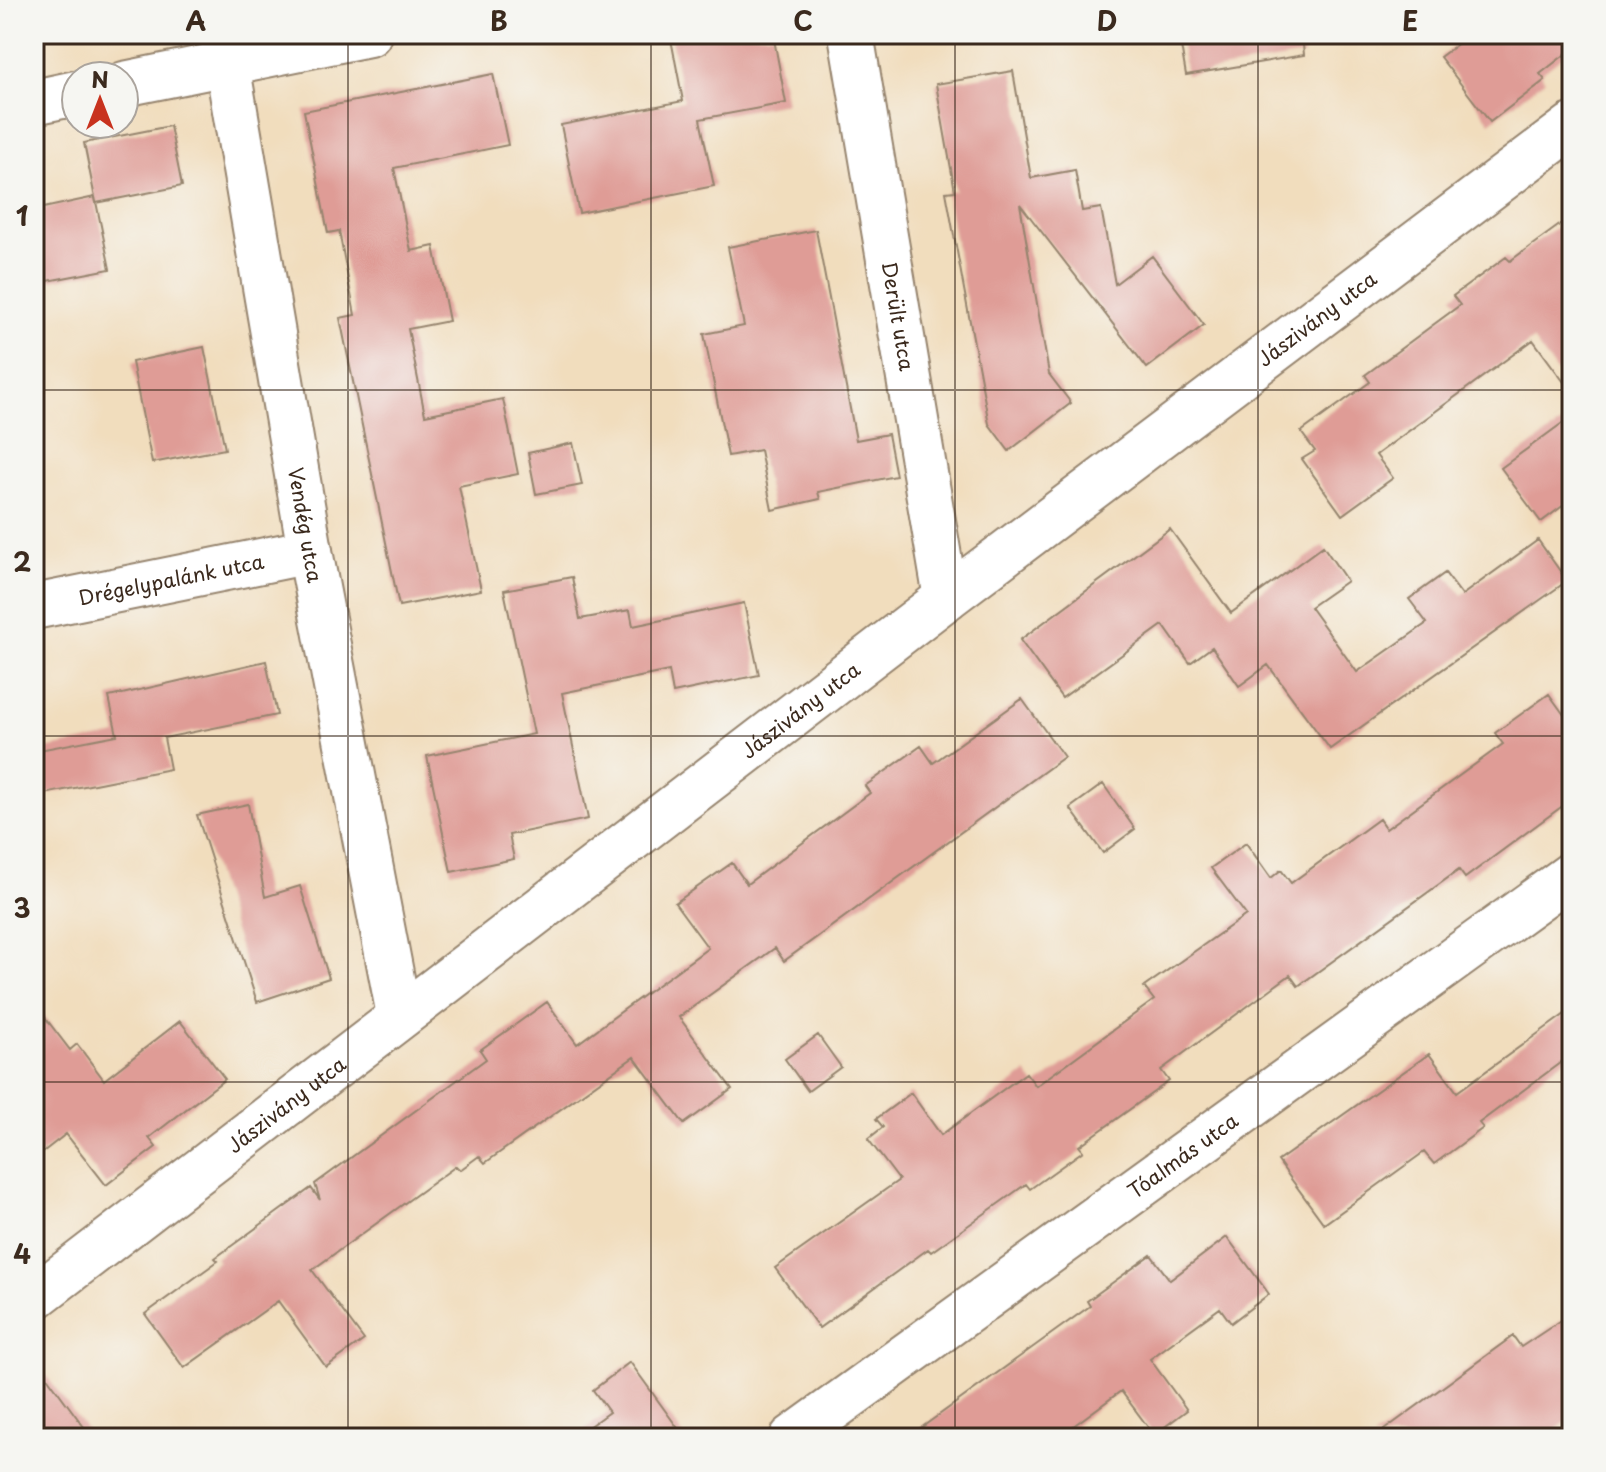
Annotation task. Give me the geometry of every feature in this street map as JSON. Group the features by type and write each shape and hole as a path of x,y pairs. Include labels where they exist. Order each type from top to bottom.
{"street":[{"path":"140,78 224,48 369,34"},
{"name":"Derült utca","path":"851,34 946,598"},
{"name":"Vendég utca","path":"224,48 310,551 399,1015"},
{"path":"34,102 60,96"},
{"name":"Jászivány utca","path":"34,1298 946,598 1572,126"},
{"name":"Drégelypalánk utca","path":"34,607 310,551"},
{"name":"Tóalmás utca","path":"792,1438 1572,874"}],"building":[{"path":"670,34 773,34 786,103 700,119 714,186 579,213 561,125 683,101"},
{"path":"1179,34 1302,34 1304,55 1186,75"},
{"path":"1471,34 1572,34 1572,49 1540,74 1545,80 1490,122 1440,57"},
{"path":"1013,71 1031,178 1075,170 1082,211 1101,208 1115,284 1152,256 1204,325 1147,368 1020,204 1049,374 1071,403 1009,451 989,424 946,192 955,191 936,84"},
{"path":"493,74 508,145 394,168 411,251 434,246 449,321 408,329 425,415 503,399 518,474 459,486 481,590 399,606 340,318 355,315 339,231 328,233 304,111"},
{"path":"170,126 182,186 96,203 84,143 140,140 140,132"},
{"path":"95,197 110,269 42,282 34,244 34,210"},
{"path":"1572,216 1572,393 1533,340 1376,455 1393,478 1342,515 1302,459 1315,451 1301,432 1370,382 1365,375 1460,305 1453,296 1506,257 1510,261"},
{"path":"816,230 856,440 888,434 896,476 818,492 820,499 772,510 760,450 728,456 704,334 744,326 728,247"},
{"path":"204,347 225,449 152,463 132,362"},
{"path":"1572,416 1572,499 1541,522 1501,468"},
{"path":"573,443 582,485 536,494 528,453"},
{"path":"1170,529 1231,613 1323,546 1347,581 1310,607 1357,672 1427,623 1409,599 1445,573 1462,595 1538,540 1567,581 1330,749 1268,665 1239,686 1212,647 1190,663 1163,625 1062,698 1020,640"},
{"path":"572,577 580,619 630,610 633,626 744,603 759,675 673,693 669,671 562,693 588,819 509,835 514,859 451,872 427,756 534,734 504,590"},
{"path":"266,661 277,715 164,738 170,769 34,796 34,751 117,735 109,697"},
{"path":"1549,694 1572,726 1572,799 1465,878 1459,870 1298,986 1290,975 1161,1070 1169,1081 1079,1146 1083,1151 1030,1189 1026,1184 931,1252 928,1249 819,1328 775,1268 899,1180 868,1139 883,1127 876,1119 911,1093 941,1135 1026,1073 1036,1086 1154,1000 1144,987 1246,915 1211,868 1246,843 1271,878 1281,870 1291,883 1379,819 1386,829 1503,744 1495,733"},
{"path":"1022,699 1064,757 784,961 775,948 679,1017 732,1089 684,1124 634,1057 485,1163 479,1156 460,1170 456,1166 312,1270 364,1340 326,1367 278,1301 184,1368 145,1314 218,1261 215,1258 311,1188 320,1200 315,1184 486,1059 480,1050 547,1002 577,1044 708,948 675,903 732,863 747,884 870,793 865,786 921,746 933,763"},
{"path":"1103,784 1135,829 1103,853 1070,808"},
{"path":"248,804 265,897 300,886 329,978 257,1002 197,815"},
{"path":"34,1003 70,1050 77,1044 104,1080 180,1021 225,1079 149,1138 156,1147 106,1185 66,1134 34,1159"},
{"path":"1572,1009 1572,1054 1479,1123 1483,1128 1434,1164 1424,1152 1324,1224 1278,1161 1429,1054 1457,1092"},
{"path":"818,1035 841,1067 808,1091 785,1059"},
{"path":"1227,1237 1269,1294 1231,1323 1220,1308 1150,1359 1187,1410 1154,1435 1121,1391 1057,1438 907,1438 1090,1306 1087,1301 1151,1255 1170,1280"},
{"path":"1572,1313 1572,1418 1544,1438 1373,1438 1513,1336 1521,1347"},
{"path":"34,1359 92,1438 34,1438"},
{"path":"630,1362 685,1438 573,1438 609,1412 593,1390"}]}
